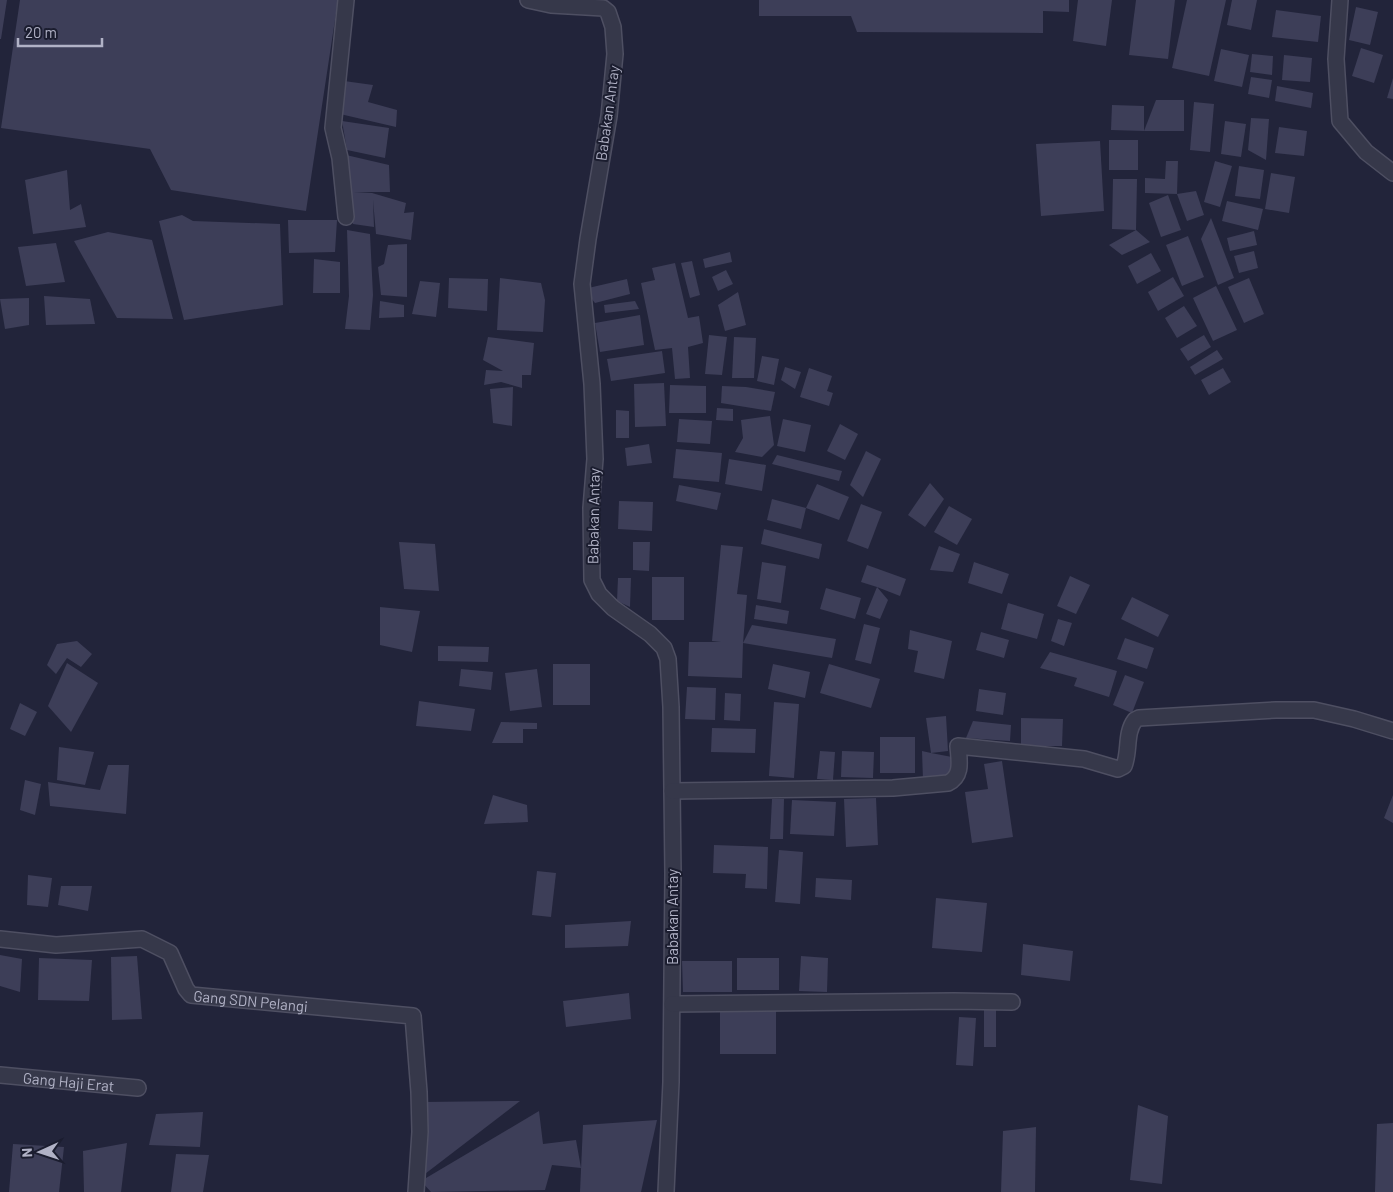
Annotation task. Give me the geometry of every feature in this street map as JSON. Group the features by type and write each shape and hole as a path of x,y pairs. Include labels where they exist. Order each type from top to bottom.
{"street":[{"path":"346,0 333,128 340,158 346,217"},
{"name":"Babakan Antay","path":"528,0 551,5 603,8 608,12 613,26 615,54 609,116 582,284 592,384 594,459 591,508 592,580 599,594 613,608 650,634 664,648 668,659 672,791 672,1004 666,1192"},
{"path":"1340,0 1336,59 1340,121 1366,152 1393,174"},
{"path":"672,791 893,788 948,783 959,774 958,746 1084,759 1118,769 1124,766 1126,760 1129,728 1139,718 1276,710 1314,710 1354,719 1393,731"},
{"name":"Gang SDN Pelangi","path":"0,939 56,945 142,939 170,953 186,990 191,995 413,1016 420,1132 416,1192"},
{"path":"672,1004 1012,1002"},
{"name":"Gang Haji Erat","path":"0,1075 138,1088"}],"building":[{"path":"0,0 7,0 1,39 0,39"},
{"path":"20,0 338,0 306,211 171,190 150,149 1,128"},
{"path":"759,0 1069,0 1069,12 1043,11 1043,33 857,32 851,16 759,16"},
{"path":"1078,0 1112,0 1106,46 1073,41"},
{"path":"1136,0 1175,0 1168,59 1129,55"},
{"path":"1187,0 1226,0 1209,76 1172,68"},
{"path":"1232,0 1257,0 1251,30 1227,25"},
{"path":"1356,7 1378,12 1370,45 1349,40"},
{"path":"1276,10 1321,16 1318,42 1272,37"},
{"path":"1361,48 1383,55 1374,83 1352,76"},
{"path":"1221,49 1249,55 1242,87 1214,81"},
{"path":"1252,54 1273,56 1272,75 1250,72"},
{"path":"1284,55 1312,58 1310,82 1282,80"},
{"path":"1251,77 1272,80 1269,98 1248,94"},
{"path":"1393,78 1393,99 1387,98"},
{"path":"344,81 373,85 368,102 397,110 396,127 340,114"},
{"path":"1277,86 1313,93 1311,108 1275,101"},
{"path":"1156,100 1184,100 1184,131 1144,131"},
{"path":"1194,102 1214,104 1210,152 1190,150"},
{"path":"1112,105 1144,106 1144,131 1111,130"},
{"path":"1251,118 1269,119 1266,160 1248,150"},
{"path":"342,121 389,128 385,158 347,150"},
{"path":"1225,121 1246,124 1241,157 1221,154"},
{"path":"1279,127 1307,131 1304,156 1275,153"},
{"path":"1109,140 1138,140 1138,170 1109,170"},
{"path":"1100,141 1104,211 1041,216 1036,144"},
{"path":"346,155 389,165 390,192 354,192 372,193 406,203 404,213 414,212 411,240 376,234 373,200 374,227 353,224 347,191"},
{"path":"1166,161 1178,161 1177,194 1145,193 1145,178 1165,179"},
{"path":"1215,161 1232,166 1220,207 1204,202"},
{"path":"1239,166 1264,170 1260,199 1235,196"},
{"path":"67,170 70,210 81,204 86,227 33,234 25,180"},
{"path":"1271,173 1295,177 1289,213 1265,209"},
{"path":"1113,179 1137,179 1136,230 1112,229"},
{"path":"1196,191 1204,215 1187,221 1177,194"},
{"path":"1168,195 1181,230 1161,237 1149,203"},
{"path":"1227,201 1263,209 1258,230 1222,221"},
{"path":"182,215 193,221 280,224 283,305 184,320 159,221"},
{"path":"1211,218 1234,278 1218,285 1201,239"},
{"path":"288,220 337,220 335,252 289,253"},
{"path":"347,230 370,234 373,295 370,330 345,329 349,296"},
{"path":"1136,230 1150,242 1122,255 1109,245"},
{"path":"1254,231 1257,245 1230,251 1227,238"},
{"path":"108,232 152,240 173,319 117,318 74,241"},
{"path":"1188,236 1204,277 1182,286 1166,245"},
{"path":"56,243 65,282 26,286 18,247"},
{"path":"407,244 407,297 381,295 378,267 384,264 388,245"},
{"path":"1254,251 1258,268 1239,273 1234,256"},
{"path":"730,252 732,262 705,268 703,259"},
{"path":"1151,253 1161,271 1137,284 1128,266"},
{"path":"314,259 340,262 340,293 313,293"},
{"path":"692,261 700,295 690,298 681,263"},
{"path":"675,263 688,318 699,316 703,343 688,347 690,378 675,379 672,348 655,350 641,283 655,280 652,268"},
{"path":"726,270 733,284 718,291 712,277"},
{"path":"1173,277 1184,296 1158,311 1148,292"},
{"path":"449,278 488,279 487,311 448,308"},
{"path":"500,278 541,283 545,300 543,332 497,330"},
{"path":"1249,278 1264,314 1244,323 1228,287"},
{"path":"627,279 630,294 595,303 584,289"},
{"path":"420,281 440,283 436,317 412,314"},
{"path":"1216,286 1237,330 1213,341 1193,298"},
{"path":"738,292 746,325 725,331 718,305"},
{"path":"44,296 90,299 95,324 46,325"},
{"path":"29,298 29,325 5,329 0,299"},
{"path":"380,301 404,305 404,317 379,318"},
{"path":"635,301 639,309 605,313 604,305"},
{"path":"1184,306 1197,326 1177,338 1165,318"},
{"path":"640,315 644,345 600,352 595,323"},
{"path":"709,335 727,337 722,375 705,374"},
{"path":"1204,335 1211,347 1188,361 1180,349"},
{"path":"488,337 534,343 531,375 522,375 522,388 501,382 484,385 486,370 503,371 483,360"},
{"path":"734,337 756,338 754,378 732,378"},
{"path":"1217,350 1223,359 1195,375 1190,367"},
{"path":"662,351 665,373 611,381 607,359"},
{"path":"762,356 779,359 774,385 757,381"},
{"path":"785,367 801,372 795,389 781,380"},
{"path":"809,368 832,376 827,391 833,393 829,406 800,397"},
{"path":"1223,368 1231,382 1209,395 1201,380"},
{"path":"664,383 666,426 635,427 634,384"},
{"path":"670,385 706,386 706,413 669,413"},
{"path":"722,386 746,387 775,392 771,411 721,403"},
{"path":"513,387 512,426 493,423 490,389"},
{"path":"717,408 733,409 733,421 716,420"},
{"path":"616,410 629,411 629,438 616,438"},
{"path":"770,416 774,445 762,457 735,452 743,438 741,420"},
{"path":"679,419 712,421 710,444 677,442"},
{"path":"783,419 811,425 805,452 777,446"},
{"path":"840,424 858,434 845,460 827,451"},
{"path":"649,444 652,463 627,466 625,448"},
{"path":"676,449 722,453 719,482 673,478"},
{"path":"866,451 881,459 863,497 850,485"},
{"path":"777,455 842,471 839,481 772,464"},
{"path":"729,459 766,465 762,491 725,484"},
{"path":"930,483 944,499 925,527 908,515"},
{"path":"817,484 849,497 839,520 806,508"},
{"path":"679,485 721,493 717,510 676,501"},
{"path":"772,499 806,508 801,529 767,520"},
{"path":"619,501 653,502 652,531 618,529"},
{"path":"861,504 882,512 868,549 847,541"},
{"path":"949,506 972,519 957,545 934,532"},
{"path":"764,529 822,544 819,559 761,544"},
{"path":"399,542 435,544 439,591 404,589"},
{"path":"633,542 650,542 649,571 633,570"},
{"path":"721,545 743,547 737,594 747,595 742,678 688,676 689,642 721,642 712,641"},
{"path":"939,546 960,554 953,572 930,570"},
{"path":"762,562 786,566 781,603 757,599"},
{"path":"974,562 1009,574 1002,594 968,583"},
{"path":"867,565 906,579 900,596 861,582"},
{"path":"1070,576 1090,585 1076,614 1057,606"},
{"path":"652,577 684,577 684,620 652,620"},
{"path":"618,578 631,578 630,607 617,601"},
{"path":"877,587 888,600 880,619 866,614"},
{"path":"826,588 861,598 855,619 820,609"},
{"path":"1132,597 1169,615 1158,637 1121,619"},
{"path":"1008,603 1044,614 1037,639 1001,629"},
{"path":"756,605 789,611 787,624 754,619"},
{"path":"380,607 420,611 412,652 380,645"},
{"path":"1058,619 1072,623 1064,646 1051,641"},
{"path":"864,624 880,628 871,664 855,660"},
{"path":"752,625 836,639 832,658 743,643"},
{"path":"910,630 952,641 944,679 914,672 918,651 908,649"},
{"path":"981,632 1009,640 1004,658 976,650"},
{"path":"1125,638 1154,648 1147,669 1117,659"},
{"path":"77,641 92,654 81,667 67,658 56,674 47,665 57,644"},
{"path":"438,646 489,647 488,662 438,661"},
{"path":"1050,652 1117,671 1109,697 1074,686 1077,678 1040,668"},
{"path":"67,663 98,683 71,732 48,706"},
{"path":"553,664 590,664 590,705 553,705"},
{"path":"773,664 810,672 805,698 768,689"},
{"path":"829,664 880,679 871,708 820,693"},
{"path":"461,669 493,672 491,690 459,686"},
{"path":"537,669 542,707 510,711 505,673"},
{"path":"1125,675 1144,682 1132,713 1113,705"},
{"path":"687,687 716,688 715,720 685,719"},
{"path":"979,689 1006,693 1003,715 976,711"},
{"path":"725,693 741,694 740,721 724,720"},
{"path":"419,701 475,709 471,731 416,726"},
{"path":"774,702 799,704 794,778 769,776"},
{"path":"20,703 37,712 25,736 10,729"},
{"path":"946,716 948,751 931,753 926,718"},
{"path":"1021,718 1063,719 1062,746 1021,746"},
{"path":"973,721 1011,725 1010,741 966,738"},
{"path":"501,722 537,723 537,729 523,729 523,743 492,743"},
{"path":"712,728 756,729 755,753 711,752"},
{"path":"880,737 915,737 915,773 880,773"},
{"path":"59,747 94,752 85,785 57,780"},
{"path":"820,751 835,752 833,780 817,779"},
{"path":"842,751 874,752 873,778 841,777"},
{"path":"922,751 952,757 952,779 923,780"},
{"path":"1002,761 1013,837 972,843 965,792 988,789 984,764"},
{"path":"108,765 129,765 126,814 50,806 48,782 100,790"},
{"path":"25,780 41,784 35,815 20,810"},
{"path":"493,795 527,805 528,822 484,824"},
{"path":"1393,795 1393,823 1384,818"},
{"path":"876,798 878,845 846,847 844,799"},
{"path":"772,799 784,799 783,839 770,839"},
{"path":"792,800 836,802 834,836 790,834"},
{"path":"714,845 768,847 767,889 745,888 746,874 713,873"},
{"path":"779,850 803,852 800,904 775,902"},
{"path":"537,871 556,873 551,917 532,915"},
{"path":"28,875 52,878 48,907 27,905"},
{"path":"816,878 852,880 851,900 815,897"},
{"path":"61,886 92,886 88,911 58,905"},
{"path":"936,898 987,903 982,952 932,948"},
{"path":"631,921 628,946 565,948 565,925"},
{"path":"1023,944 1073,951 1070,981 1021,975"},
{"path":"0,955 22,959 20,992 0,986"},
{"path":"137,956 142,1019 112,1020 111,957"},
{"path":"801,956 828,958 827,992 799,991"},
{"path":"39,958 92,960 89,1001 38,1000"},
{"path":"737,958 779,958 779,990 737,990"},
{"path":"682,961 732,961 732,992 683,992"},
{"path":"629,993 631,1019 566,1027 563,1001"},
{"path":"996,1004 996,1047 984,1047 984,1009"},
{"path":"720,1007 776,1008 776,1054 720,1054"},
{"path":"959,1017 976,1018 973,1066 956,1065"},
{"path":"520,1101 421,1177 423,1102"},
{"path":"1138,1105 1168,1116 1162,1184 1130,1180"},
{"path":"539,1111 543,1144 576,1140 581,1168 552,1165 545,1190 431,1192 421,1181"},
{"path":"203,1112 200,1147 149,1145 156,1114"},
{"path":"657,1120 641,1192 580,1192 583,1125"},
{"path":"1393,1123 1393,1192 1375,1192 1377,1124"},
{"path":"1036,1127 1035,1192 1001,1192 1003,1131"},
{"path":"127,1143 121,1192 84,1192 83,1151"},
{"path":"13,1144 64,1147 59,1192 9,1192"},
{"path":"176,1154 209,1155 203,1192 171,1192"}]}
